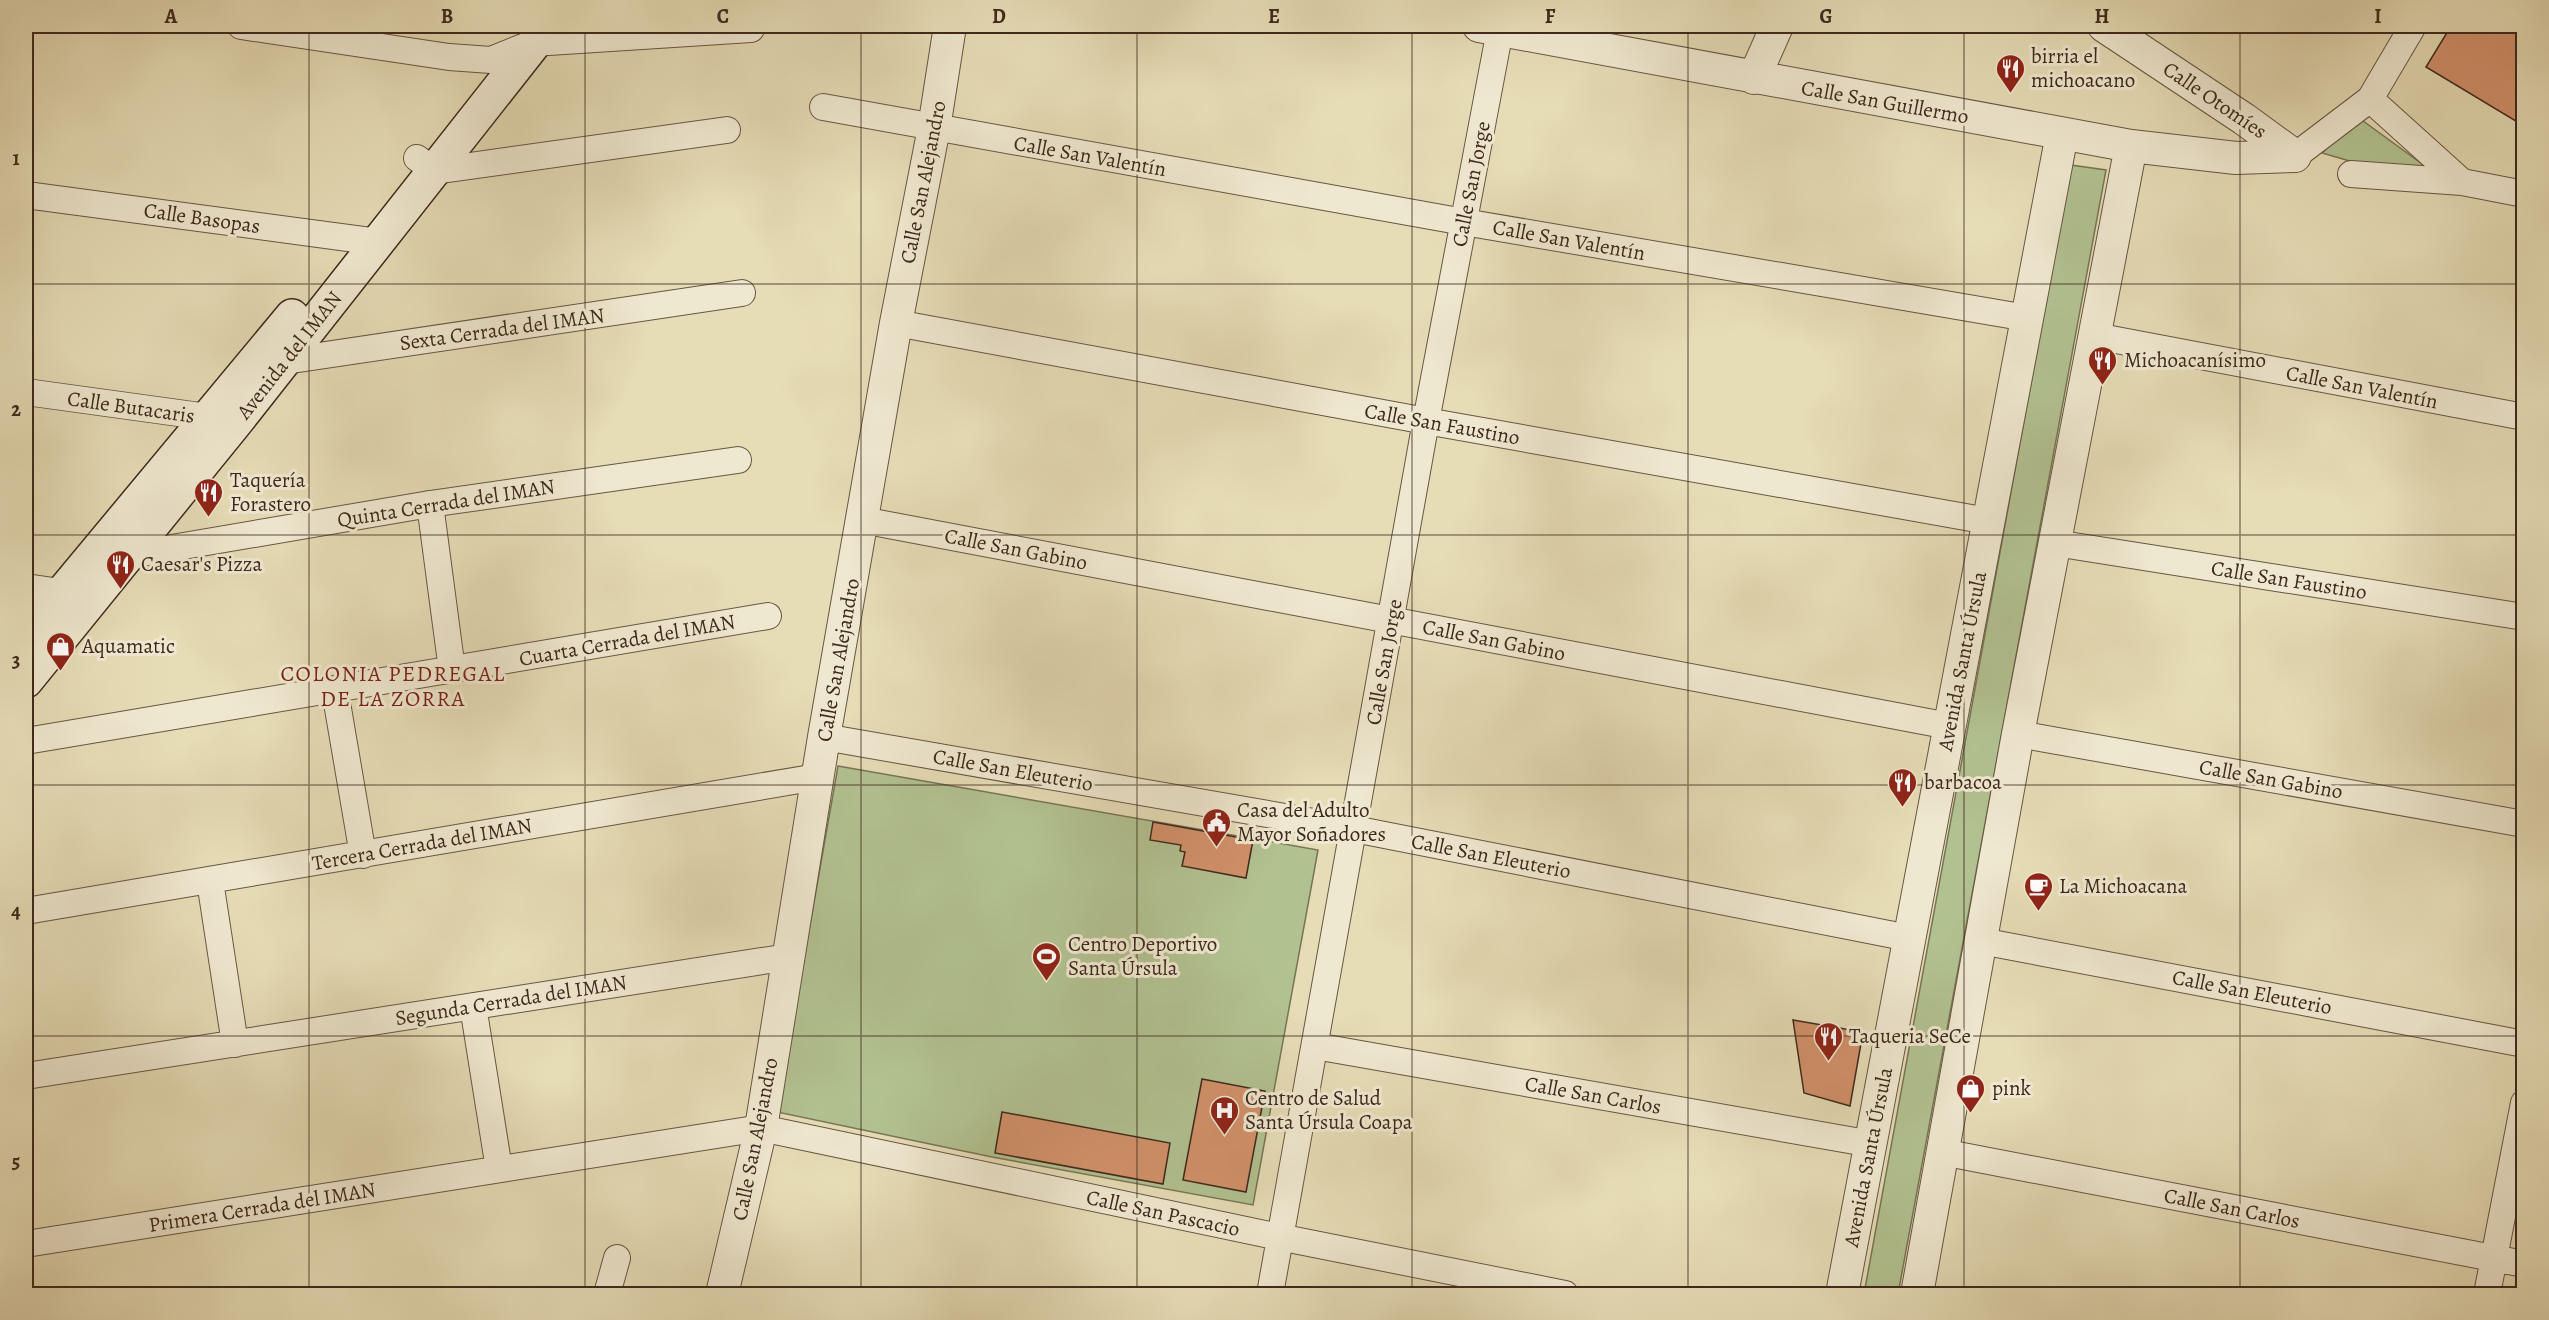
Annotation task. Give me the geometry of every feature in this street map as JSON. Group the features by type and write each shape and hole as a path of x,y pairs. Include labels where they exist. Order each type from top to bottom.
{"main road":[{"name":"Avenida del IMAN","path":"426,165 491,60 533,31"},
{"name":"Avenida del IMAN","path":"26,636 126,556 223,419 533,31"},
{"name":"Avenida del IMAN","path":"26,681 72,601 83,564 223,419"}],"street":[{"path":"241,26 449,57 491,60"},
{"name":"Calle San Alejandro","path":"722,1294 761,1128 824,737 896,324 934,129 950,26"},
{"path":"1754,78 1777,26"},
{"name":"Calle Otomíes","path":"2104,26 2244,119 2295,156"},
{"path":"2295,156 2370,99 2413,26"},
{"name":"Calle San Guillermo","path":"1490,28 2131,146 2236,158 2295,156"},
{"name":"Calle San Jorge","path":"1270,1294 1426,421 1464,222 1490,28"},
{"path":"533,31 609,36 751,29"},
{"path":"2370,99 2462,182"},
{"name":"Calle San Valentín","path":"823,107 934,129 1464,222 2027,318"},
{"path":"426,165 508,161 727,130"},
{"name":"Avenida Santa Úrsula","path":"1842,1294 2062,135"},
{"path":"1917,1294 2018,734 2131,146"},
{"path":"2351,174 2462,182 2523,194"},
{"name":"Calle Basopas","path":"26,195 366,241"},
{"name":"Sexta Cerrada del IMAN","path":"275,355 742,293"},
{"name":"Calle San Faustino","path":"896,324 1988,521"},
{"name":"Calle San Valentín","path":"2095,336 2523,417"},
{"name":"Calle Butacaris","path":"26,392 223,419"},
{"name":"Quinta Cerrada del IMAN","path":"83,564 430,504 738,459"},
{"path":"430,504 452,670"},
{"name":"Calle San Gabino","path":"862,520 1949,726"},
{"name":"Calle San Faustino","path":"2055,543 2523,617"},
{"path":"26,587 72,601"},
{"name":"Cuarta Cerrada del IMAN","path":"26,741 335,691 768,616"},
{"path":"335,691 363,855"},
{"name":"Calle San Gabino","path":"2018,734 2523,824"},
{"name":"Calle San Eleuterio","path":"824,737 1354,829 1909,938"},
{"name":"Tercera Cerrada del IMAN","path":"26,911 818,777"},
{"path":"210,880 235,1044"},
{"name":"Calle San Eleuterio","path":"1982,941 2523,1044"},
{"name":"Segunda Cerrada del IMAN","path":"26,1076 788,957"},
{"path":"473,1006 499,1169"},
{"name":"Calle San Carlos","path":"1315,1046 1872,1144"},
{"path":"2487,1294 2523,1103"},
{"name":"Primera Cerrada del IMAN","path":"26,1244 761,1128"},
{"name":"Calle San Pascacio","path":"761,1128 1280,1238 1565,1294"},
{"name":"Calle San Carlos","path":"1942,1152 2523,1264"},
{"path":"607,1294 617,1258"}],"green space":[{"path":"2359,118 2429,169 2353,162 2322,153"},
{"path":"2071,165 2106,170 1898,1294 1864,1294"},
{"name":"Centro Deportivo Santa Úrsula","path":"838,766 1318,850 1253,1205 992,1157 777,1112"}],"building":[{"path":"2451,26 2524,26 2524,126 2426,67"},
{"name":"Casa del Adulto Mayor Soñadores","path":"1153,822 1253,840 1246,878 1182,866 1185,852 1180,851 1181,845 1150,840"},
{"name":"Taqueria SeCe","path":"1793,1020 1863,1032 1850,1106 1804,1093"},
{"name":"Centro de Salud Santa Úrsula Coapa","path":"1202,1079 1265,1091 1246,1192 1183,1180"},
{"path":"1002,1112 1170,1143 1163,1184 995,1153"}],"place":[{"name":"birria el michoacano","path":"2010,94"},
{"name":"Michoacanísimo","path":"2103,386"},
{"name":"Taquería Forastero","path":"209,518"},
{"name":"Caesar's Pizza","path":"120,590"},
{"name":"Aquamatic","path":"61,672"},
{"name":"barbacoa","path":"1903,808"},
{"name":"Casa del Adulto Mayor Soñadores","path":"1216,848"},
{"name":"La Michoacana","path":"2038,912"},
{"name":"Centro Deportivo Santa Úrsula","path":"1047,982"},
{"name":"Taqueria SeCe","path":"1828,1062"},
{"name":"pink","path":"1971,1114"},
{"name":"Centro de Salud Santa Úrsula Coapa","path":"1224,1136"}],"district":[{"name":"COLONIA PEDREGAL DE LA ZORRA","path":"393,686"}]}
